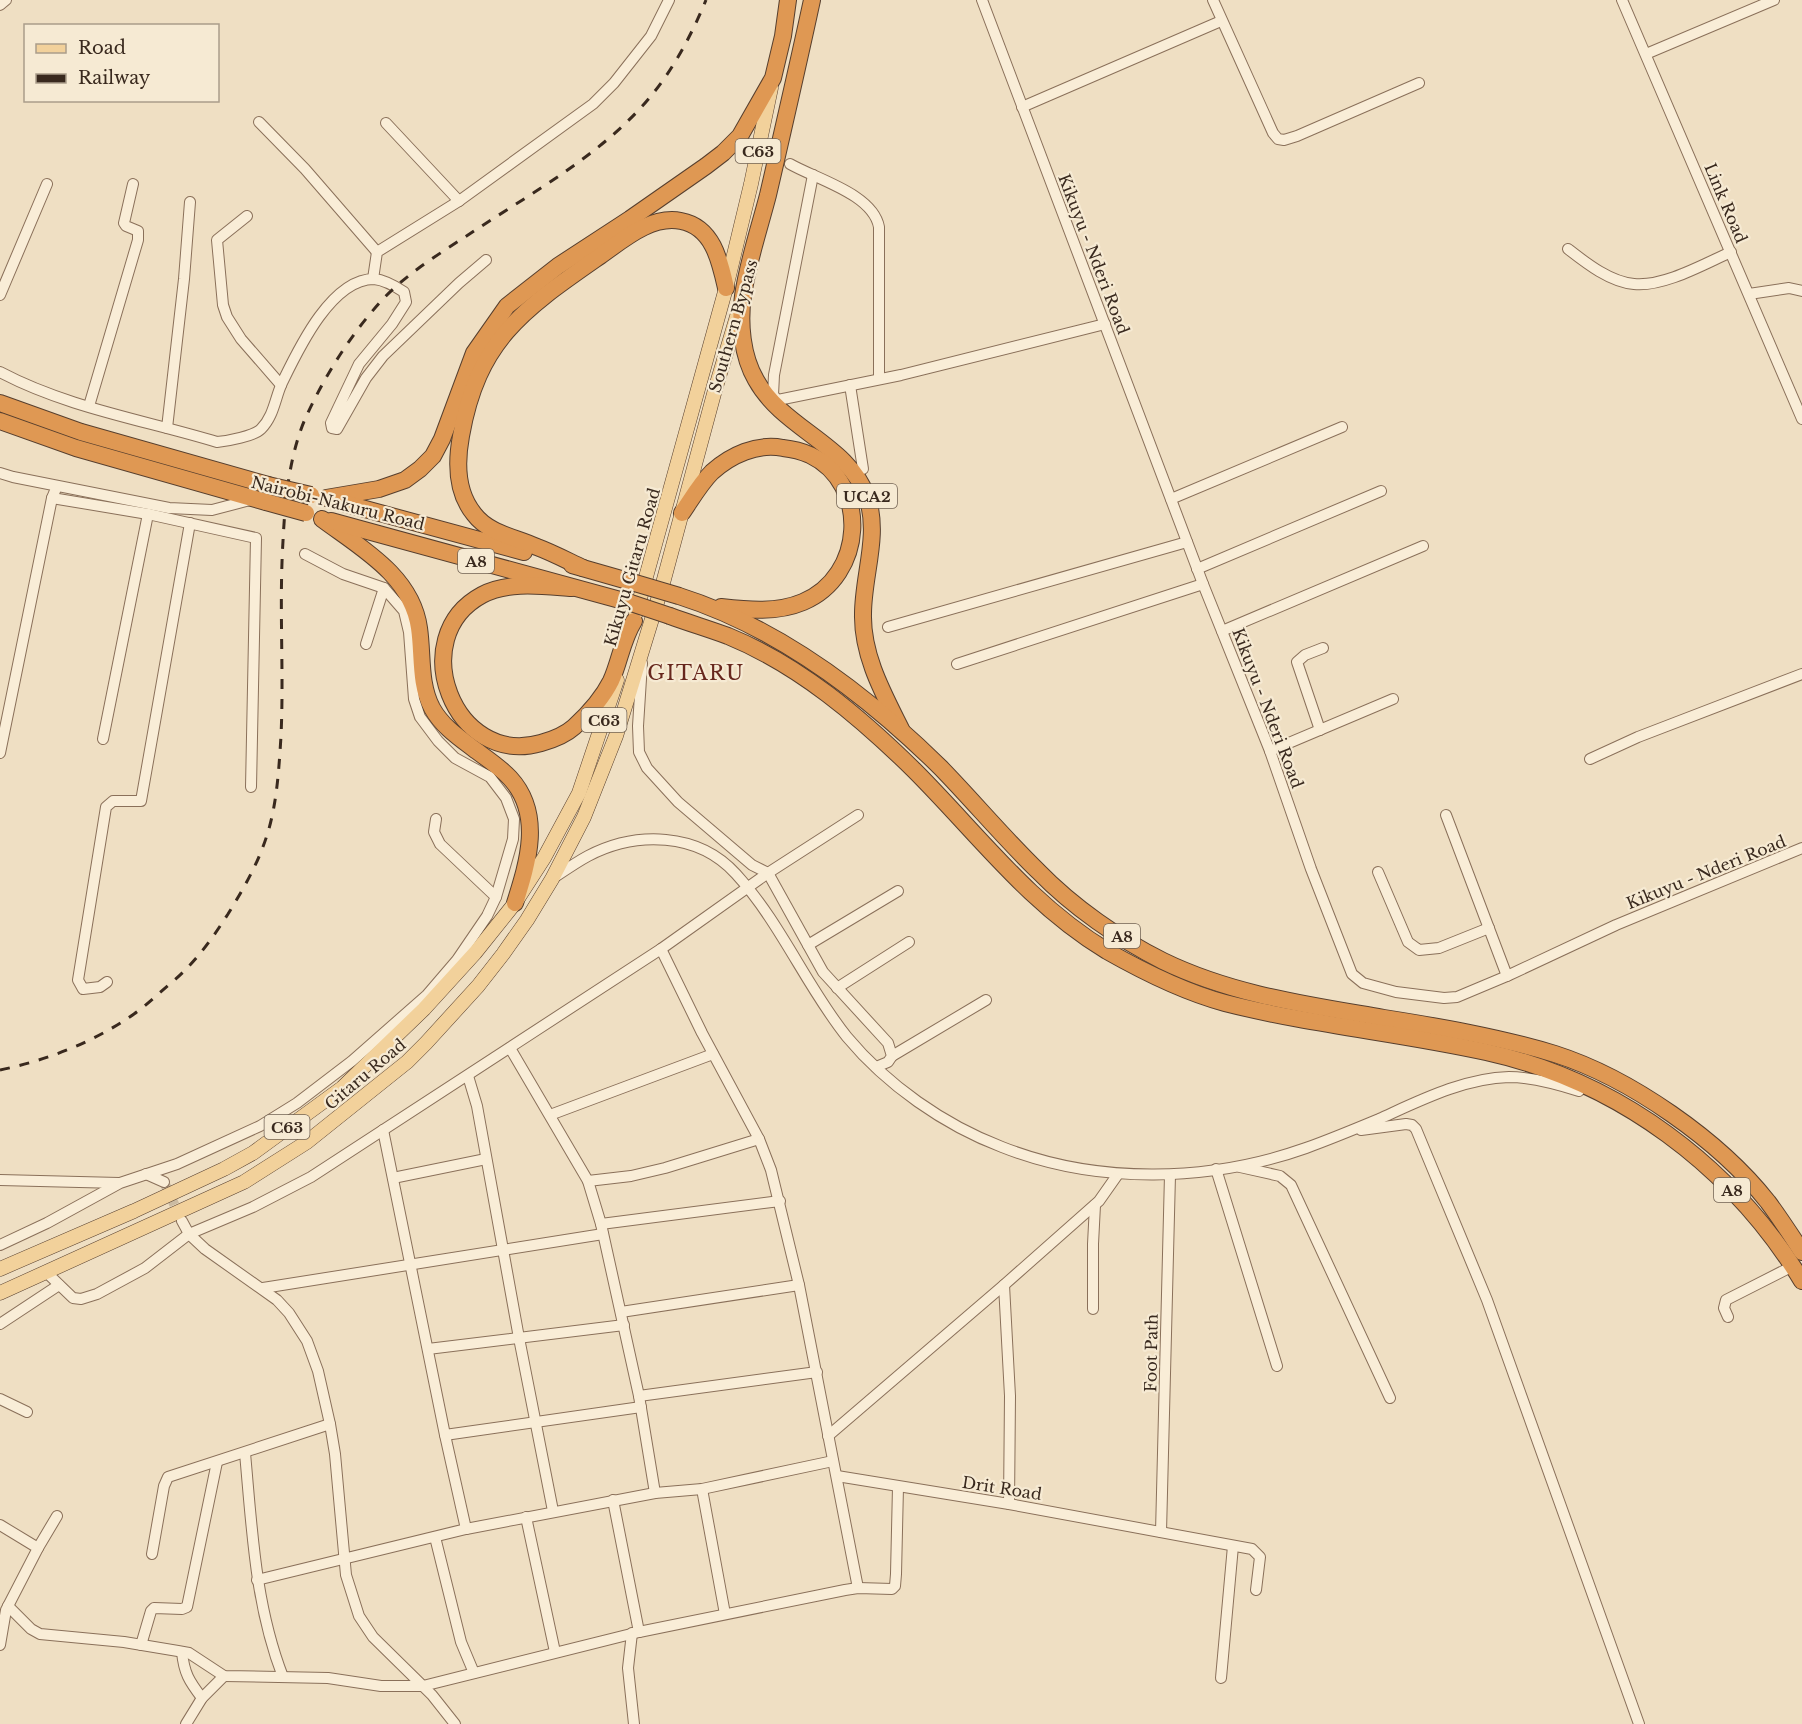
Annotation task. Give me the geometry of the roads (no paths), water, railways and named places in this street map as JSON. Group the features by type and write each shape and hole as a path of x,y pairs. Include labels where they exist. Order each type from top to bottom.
{"highway":[{"path":"318,497 379,489 405,480 420,470 433,456 442,439 474,353 507,306 558,266 630,219 723,153 740,136 773,78 783,36 788,0"},
{"name":"Southern Bypass","path":"743,296 791,100 812,0"},
{"path":"583,568 487,527 467,504 458,474 460,444 468,405 480,371 506,331 532,305 629,236 649,226 671,220 682,221 702,231 715,248 726,288"},
{"name":"UCA2","path":"743,296 745,350 749,366 763,392 789,420 839,456 853,472 866,496 872,531 864,595 866,648 880,686 904,735"},
{"name":"Nairobi-Nakuru Road","path":"0,403 262,495 322,519 631,603 743,643 780,662 817,686 859,719 915,771 1008,871 1056,916 1109,951 1159,978 1225,1003 1301,1019 1448,1044 1524,1062 1558,1073 1644,1117"},
{"name":"Nairobi-Nakuru Road","path":"0,421 76,448 262,495 318,497 583,568 709,606"},
{"path":"682,513 719,466 743,452 766,447 778,447 812,456 829,469 837,480 849,506 853,530 848,554 837,574 815,596 778,609 709,606"},
{"name":"C63","path":"322,519 396,577 406,591 419,627 423,681 433,710 447,728 507,775 519,792 528,817 530,843 526,867 515,903"},
{"path":"572,588 522,586 482,595 469,605 451,627 444,655 444,682 458,711 477,732 502,746 526,747 554,739 572,728 593,706 610,682 625,637 634,621"},
{"name":"A8","path":"709,606 780,641 850,689 941,769 1041,874 1096,920 1139,948 1191,974 1264,996 1482,1035 1556,1054 1604,1074 1655,1103 1722,1154 1766,1199 1797,1259 1802,1281"},
{"name":"A8","path":"1644,1117 1710,1167 1797,1259"}],"main road":[{"name":"Kikuyu Gitaru Road","path":"515,903 544,858 579,793 609,705 726,288 773,78"},
{"name":"Southern Bypass","path":"642,648 663,583 743,296"},
{"name":"Gitaru Road","path":"0,1293 244,1182 337,1120 407,1062 478,986 527,920 552,879 584,817 616,736 642,648"},
{"name":"Gitaru Road","path":"0,1269 195,1183 253,1153 350,1080 424,1009 475,953 515,903"}],"street":[{"path":"0,5 6,0"},
{"path":"377,252 459,201 578,117 605,93 651,36 669,0"},
{"name":"Kikuyu - Nderi Road","path":"982,0 1203,584 1270,751 1311,869 1352,974 1358,980 1396,992 1444,998 1469,993 1616,925 1802,848"},
{"path":"1213,0 1273,133 1278,139 1284,140 1297,136 1419,83"},
{"name":"Link Road","path":"1622,0 1802,419"},
{"path":"1646,54 1774,0"},
{"path":"1022,106 1221,21"},
{"path":"259,122 306,169 377,252 373,279"},
{"path":"386,123 459,201"},
{"path":"790,164 847,192 865,204 877,217 879,227 879,379"},
{"path":"813,175 774,375 773,395 778,400 879,379 1105,324"},
{"path":"89,406 138,240 138,231 124,223 134,183"},
{"path":"0,295 47,184"},
{"path":"167,428 184,279 190,202"},
{"path":"247,216 217,240 223,305 227,317 241,339 281,385"},
{"path":"1568,249 1604,273 1632,284 1646,284 1677,275 1731,252"},
{"path":"0,372 28,387 217,442 260,431 271,414 281,385 309,333 337,296 356,284 373,279 385,281 404,292 406,302 392,324 359,364 332,423 332,428 335,429 339,427 366,378 383,356 486,260"},
{"path":"1749,294 1789,288 1802,291"},
{"path":"850,385 863,469"},
{"path":"1171,499 1342,427"},
{"path":"0,473 169,508 212,510 262,495"},
{"path":"0,481 13,477"},
{"path":"0,753 52,498 57,486"},
{"path":"1197,568 1381,491"},
{"path":"52,498 148,514 256,538 250,787"},
{"path":"103,738 148,514"},
{"path":"107,982 100,987 83,989 78,980 106,807 113,801 141,801 190,523"},
{"path":"888,627 1187,542"},
{"path":"1222,631 1423,546"},
{"path":"0,1245 120,1183 177,1164 260,1126 290,1107 352,1061 427,996 457,960 487,916 496,897 513,839 514,819 506,798 490,777 455,758 438,741 420,717 414,699 409,632 404,611 384,588 343,574 305,554"},
{"path":"957,664 1203,584"},
{"path":"366,644 384,588"},
{"path":"642,648 639,752 647,768 678,802 752,865 768,873 818,964 888,1043 892,1056"},
{"path":"1320,730 1297,662 1305,655 1323,648"},
{"path":"1590,759 1638,737 1802,674"},
{"path":"1270,751 1393,699"},
{"path":"47,1273 73,1298 81,1299 97,1294 145,1268 189,1234 253,1207 310,1177 661,949 768,873 858,815"},
{"path":"1446,815 1507,976"},
{"path":"436,819 434,832 440,844 496,897"},
{"path":"552,879 588,856 629,841 668,839 690,844 715,856 735,873 748,889 776,927 821,1003 849,1040 876,1067 918,1101 959,1127 1000,1147 1068,1167 1118,1174 1170,1175 1238,1166 1290,1153 1434,1095 1478,1081 1509,1077 1557,1084 1597,1096 1644,1117"},
{"path":"1378,872 1408,942 1419,950 1439,948 1489,928"},
{"path":"808,945 898,891"},
{"path":"837,988 909,942"},
{"path":"661,949 713,1054 759,1139 771,1170 799,1285 858,1588"},
{"path":"876,1067 888,1062 892,1056 987,1000"},
{"path":"510,1047 588,1181 602,1229 624,1325 655,1493"},
{"path":"550,1115 713,1054"},
{"path":"468,1076 477,1106 502,1249 553,1511"},
{"path":"1347,1131 1406,1124 1412,1125 1416,1130 1487,1300 1639,1724"},
{"path":"383,1130 466,1529"},
{"path":"588,1181 631,1176 665,1168 759,1139"},
{"path":"393,1178 486,1160"},
{"path":"1238,1166 1280,1176 1291,1185 1390,1398"},
{"path":"1216,1170 1277,1366"},
{"path":"146,1174 164,1182"},
{"path":"828,1436 1004,1286 1103,1197 1118,1174"},
{"name":"Foot Path","path":"1161,1532 1170,1175"},
{"path":"0,1180 120,1183"},
{"path":"263,1288 502,1249 602,1229 780,1201"},
{"path":"1093,1309 1095,1204"},
{"path":"182,1221 189,1234 205,1249 263,1288 289,1313 307,1341 318,1371 330,1424 335,1454 344,1557 351,1593 359,1616 373,1637 443,1707 455,1724"},
{"path":"1728,1317 1724,1308 1726,1300 1797,1259"},
{"path":"0,1324 59,1285"},
{"path":"621,1312 799,1285"},
{"path":"1004,1286 1010,1396 1009,1504"},
{"path":"428,1349 624,1325"},
{"path":"445,1435 535,1422 817,1372"},
{"path":"0,1399 27,1412"},
{"path":"152,1554 166,1478 330,1424"},
{"path":"245,1453 257,1580 271,1646 283,1677"},
{"path":"257,1580 344,1557 553,1511 655,1493 702,1489 833,1461"},
{"path":"141,1645 154,1608 182,1610 187,1607 217,1462"},
{"name":"Drit Road","path":"837,1476 1009,1504 1252,1549 1260,1557 1256,1590"},
{"path":"8,1606 40,1634 141,1645 189,1653 224,1676 328,1678 381,1686 423,1686 555,1652 725,1614 858,1588 892,1588 896,1586 898,1487"},
{"path":"702,1489 725,1614"},
{"path":"613,1500 635,1633 628,1668 634,1724"},
{"path":"0,1645 8,1606 57,1516"},
{"path":"526,1517 555,1652"},
{"path":"0,1526 38,1548"},
{"path":"435,1537 461,1642 474,1673"},
{"path":"1221,1678 1233,1546"},
{"path":"182,1652 183,1668 187,1678 202,1698"},
{"path":"186,1724 202,1698 224,1676"}],"tunnel":[{"path":"164,1182 180,1217"}],"railway":[{"path":"0,1070 70,1049 119,1024 144,1007 188,967 216,933 256,864 271,821 276,797 282,712 282,565 289,479 295,448 305,419 340,355 373,310 416,270 568,170 612,136 632,117 651,96 675,62 706,0"}],"district":[{"name":"GITARU","path":"696,673"}]}
